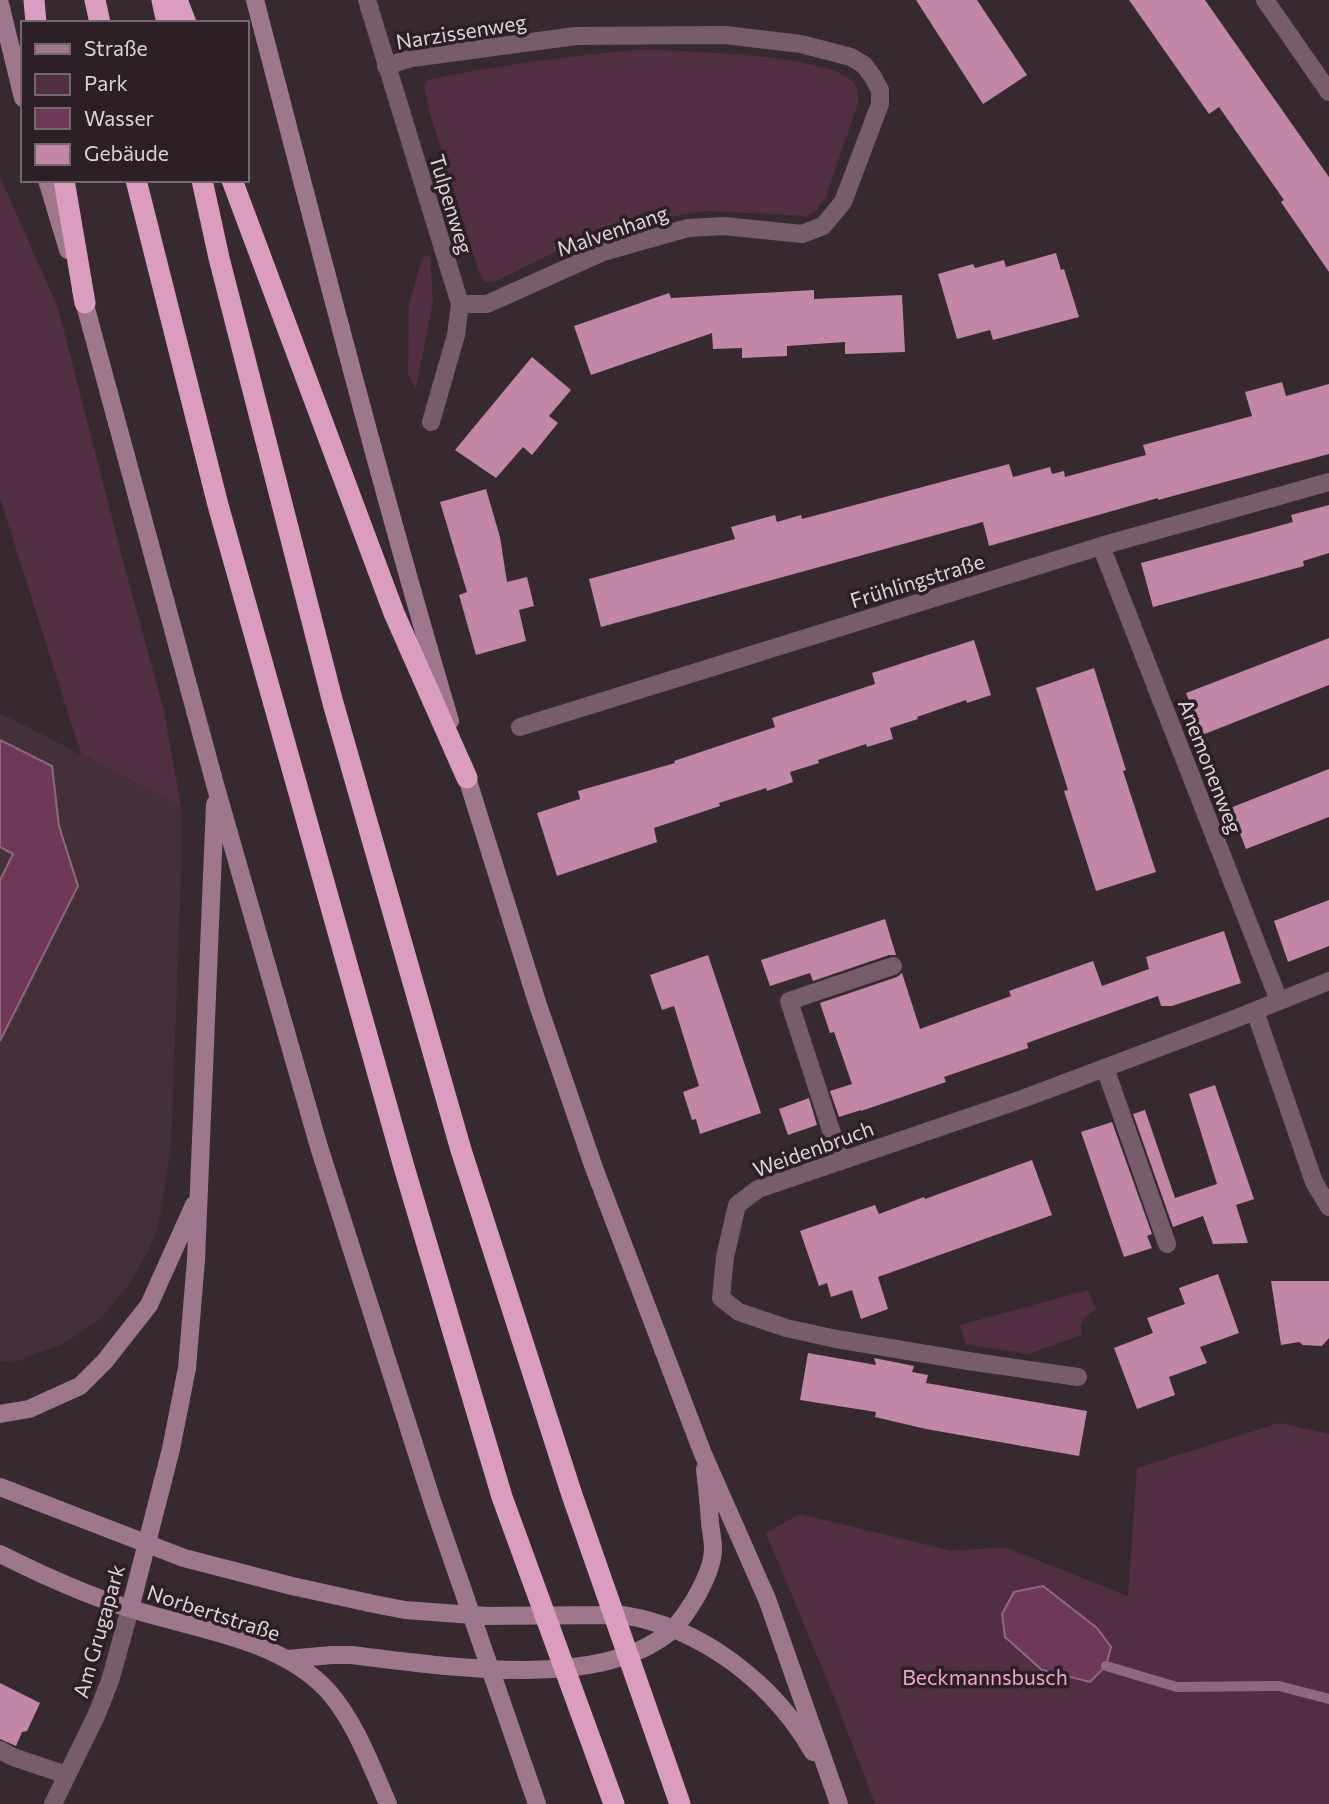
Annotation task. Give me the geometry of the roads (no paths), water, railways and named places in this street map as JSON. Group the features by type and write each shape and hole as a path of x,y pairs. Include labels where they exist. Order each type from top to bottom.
{"highway":[{"path":"34,0 36,21"},
{"path":"95,0 100,21"},
{"path":"162,0 167,21"},
{"path":"177,0 185,21"},
{"path":"64,182 85,303"},
{"path":"137,182 218,505 404,1167 502,1497 614,1804"},
{"path":"202,182 219,258 337,716 461,1150 572,1495 680,1804"},
{"path":"233,182 394,613 467,778"}],"main road":[{"path":"255,0 359,402 411,588 537,1002 594,1168 703,1454 766,1599 793,1669 839,1804"},
{"path":"0,4 21,90"},
{"path":"48,182 85,303 216,788 319,1147 434,1507 537,1804"},
{"name":"Am Grugapark","path":"131,1609 174,1437 187,1368 196,1260 216,788"},
{"path":"0,1414 29,1409 80,1386 104,1361 149,1306 199,1196"},
{"path":"287,1659 351,1655 502,1670 578,1666 626,1656 652,1644 673,1629 685,1615 700,1591 708,1570 713,1550 703,1454"},
{"path":"0,1487 184,1558 292,1586 405,1610 487,1616 622,1615 673,1629 728,1658 769,1694 790,1717 831,1782"},
{"name":"Norbertstraße","path":"0,1554 73,1588 131,1609 228,1636 287,1659 326,1689 345,1713 388,1804"}],"street":[{"name":"Tulpenweg","path":"367,0 460,304 456,335 430,422"},
{"path":"1265,0 1329,92"},
{"name":"Narzissenweg","path":"386,66 412,58 576,36 725,35 801,44 851,57 864,65 873,77 880,90 880,104 861,151"},
{"name":"Malvenhang","path":"460,304 487,304 603,252 688,228 724,226 802,234 824,226 842,202 861,151"},
{"name":"Frühlingstraße","path":"520,727 1101,546 1329,482"},
{"name":"Anemonenweg","path":"1101,546 1279,1001"},
{"path":"841,1161 789,1000 893,966"},
{"name":"Weidenbruch","path":"1078,1377 836,1339 786,1328 739,1311 721,1298 725,1257 737,1205 758,1189 1025,1098 1329,981"},
{"path":"1255,1011 1314,1182 1329,1207"},
{"path":"1105,1068 1167,1244"},
{"name":"Am Grugapark","path":"53,1804 110,1681 131,1609"},
{"path":"0,1750 67,1775"}],"water":[{"path":"0,740 52,766 59,826 78,886 0,1041 0,880 13,854 0,847"},
{"path":"1043,1586 1097,1628 1111,1647 1106,1666 1090,1682 1042,1670 1005,1637 1002,1614 1014,1592"}],"waterway":[{"path":"1106,1666 1177,1687 1279,1686 1329,1699"}],"park label":[{"name":"Beckmannsbusch","path":"985,1676"}]}
